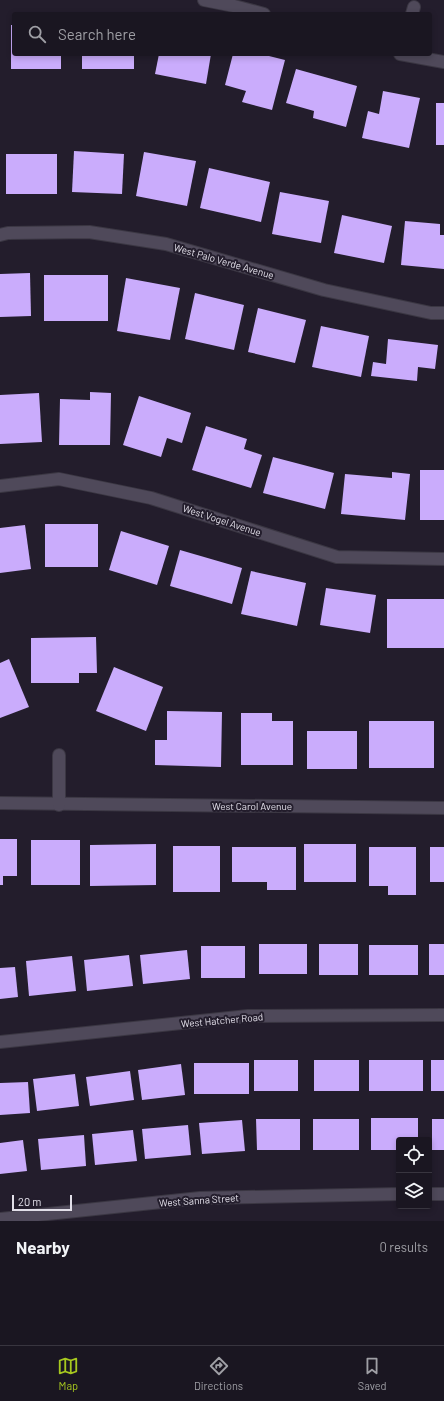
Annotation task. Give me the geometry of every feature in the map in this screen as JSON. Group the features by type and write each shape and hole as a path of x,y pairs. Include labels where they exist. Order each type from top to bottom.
{"street":[{"path":"204,0 256,12"},
{"path":"412,56 444,62"},
{"name":"West Palo Verde Avenue","path":"0,235 8,233 89,232 166,244 324,290 431,313 444,313"},
{"name":"West Vogel Avenue","path":"0,486 58,479 152,498 337,557 444,559"},
{"path":"59,755 59,805"},
{"name":"West Carol Avenue","path":"0,803 59,805 444,808"},
{"name":"West Hatcher Road","path":"0,1042 248,1016 444,1015"},
{"name":"West Sanna Street","path":"0,1219 200,1198 396,1194"},
{"path":"432,1194 444,1194"}],"building":[{"path":"11,25 12,56 61,56 61,69 11,69"},
{"path":"82,56 134,56 134,69 82,69"},
{"path":"159,56 211,56 206,84 155,74"},
{"path":"232,56 269,56 285,60 272,110 242,102 246,91 225,85"},
{"path":"296,69 357,86 346,127 313,118 314,111 286,103"},
{"path":"383,91 420,98 409,148 362,138 368,111 379,114"},
{"path":"436,103 444,103 444,145 436,145"},
{"path":"74,151 124,154 122,194 72,192"},
{"path":"144,152 196,161 187,206 136,196"},
{"path":"6,154 57,154 57,194 6,194"},
{"path":"209,168 270,182 261,222 200,208"},
{"path":"280,192 329,201 321,243 272,234"},
{"path":"342,215 392,226 384,263 334,253"},
{"path":"405,221 440,224 440,235 444,235 444,269 401,265"},
{"path":"30,273 31,316 0,317 0,274"},
{"path":"44,275 108,275 108,321 44,321"},
{"path":"126,278 180,288 170,340 117,331"},
{"path":"195,293 244,305 234,350 185,339"},
{"path":"258,308 306,320 295,363 248,352"},
{"path":"321,326 369,336 361,377 312,367"},
{"path":"388,339 438,345 435,369 418,367 417,381 371,376 373,362 386,364"},
{"path":"90,392 111,393 110,445 59,445 60,399 90,400"},
{"path":"39,393 42,442 0,444 0,395"},
{"path":"139,396 191,413 182,443 167,438 161,457 123,445"},
{"path":"206,426 247,439 244,449 262,455 251,488 192,470"},
{"path":"273,457 334,473 325,509 263,493"},
{"path":"420,470 444,470 444,520 420,520"},
{"path":"392,472 410,474 405,520 341,514 345,474 392,478"},
{"path":"45,524 98,524 98,567 45,567"},
{"path":"25,525 31,569 0,573 0,528"},
{"path":"121,531 169,546 157,585 109,570"},
{"path":"180,550 242,568 232,604 170,586"},
{"path":"251,571 306,583 297,626 241,614"},
{"path":"326,588 376,595 370,633 320,625"},
{"path":"387,599 444,599 444,648 387,648"},
{"path":"96,637 97,673 79,673 79,683 31,683 31,638"},
{"path":"9,659 29,707 0,718 0,663"},
{"path":"114,667 163,687 146,731 96,711"},
{"path":"167,711 222,712 221,767 155,765 155,740 167,740"},
{"path":"241,713 272,713 272,721 293,721 293,765 241,765"},
{"path":"369,721 434,721 434,768 369,768"},
{"path":"307,731 357,731 357,769 307,769"},
{"path":"0,839 17,839 17,876 3,876 3,885 0,885"},
{"path":"31,840 80,840 80,885 31,885"},
{"path":"156,844 156,885 90,886 90,845"},
{"path":"304,844 356,844 356,882 304,882"},
{"path":"173,846 220,846 220,892 173,892"},
{"path":"232,847 296,847 296,890 267,890 267,882 232,882"},
{"path":"369,847 416,847 416,895 388,895 388,886 369,886"},
{"path":"430,847 444,847 444,882 430,882"},
{"path":"259,944 307,944 307,974 259,974"},
{"path":"319,944 358,944 358,975 319,975"},
{"path":"429,944 444,944 444,975 429,975"},
{"path":"369,945 418,945 418,975 369,975"},
{"path":"201,946 245,946 245,978 201,978"},
{"path":"187,950 190,979 143,984 140,955"},
{"path":"129,955 133,986 87,991 84,960"},
{"path":"72,956 76,991 29,996 26,961"},
{"path":"15,967 18,997 0,999 0,968"},
{"path":"254,1060 298,1060 298,1091 254,1091"},
{"path":"314,1060 359,1060 359,1091 314,1091"},
{"path":"369,1060 423,1060 423,1091 369,1091"},
{"path":"431,1060 444,1060 444,1091 431,1091"},
{"path":"194,1063 249,1063 249,1094 194,1094"},
{"path":"181,1064 185,1095 142,1100 138,1070"},
{"path":"130,1071 134,1100 90,1106 86,1077"},
{"path":"75,1074 79,1106 37,1111 33,1079"},
{"path":"28,1082 30,1113 0,1115 0,1083"},
{"path":"371,1118 418,1118 418,1137 396,1137 396,1150 371,1150"},
{"path":"256,1119 300,1119 300,1150 257,1150"},
{"path":"313,1119 359,1119 359,1150 313,1150"},
{"path":"432,1119 444,1119 444,1150 432,1150"},
{"path":"242,1120 245,1151 202,1154 199,1123"},
{"path":"188,1125 191,1155 145,1159 142,1129"},
{"path":"133,1130 137,1161 95,1165 92,1134"},
{"path":"84,1135 86,1166 41,1170 38,1139"},
{"path":"23,1140 27,1171 0,1174 0,1143"}]}
